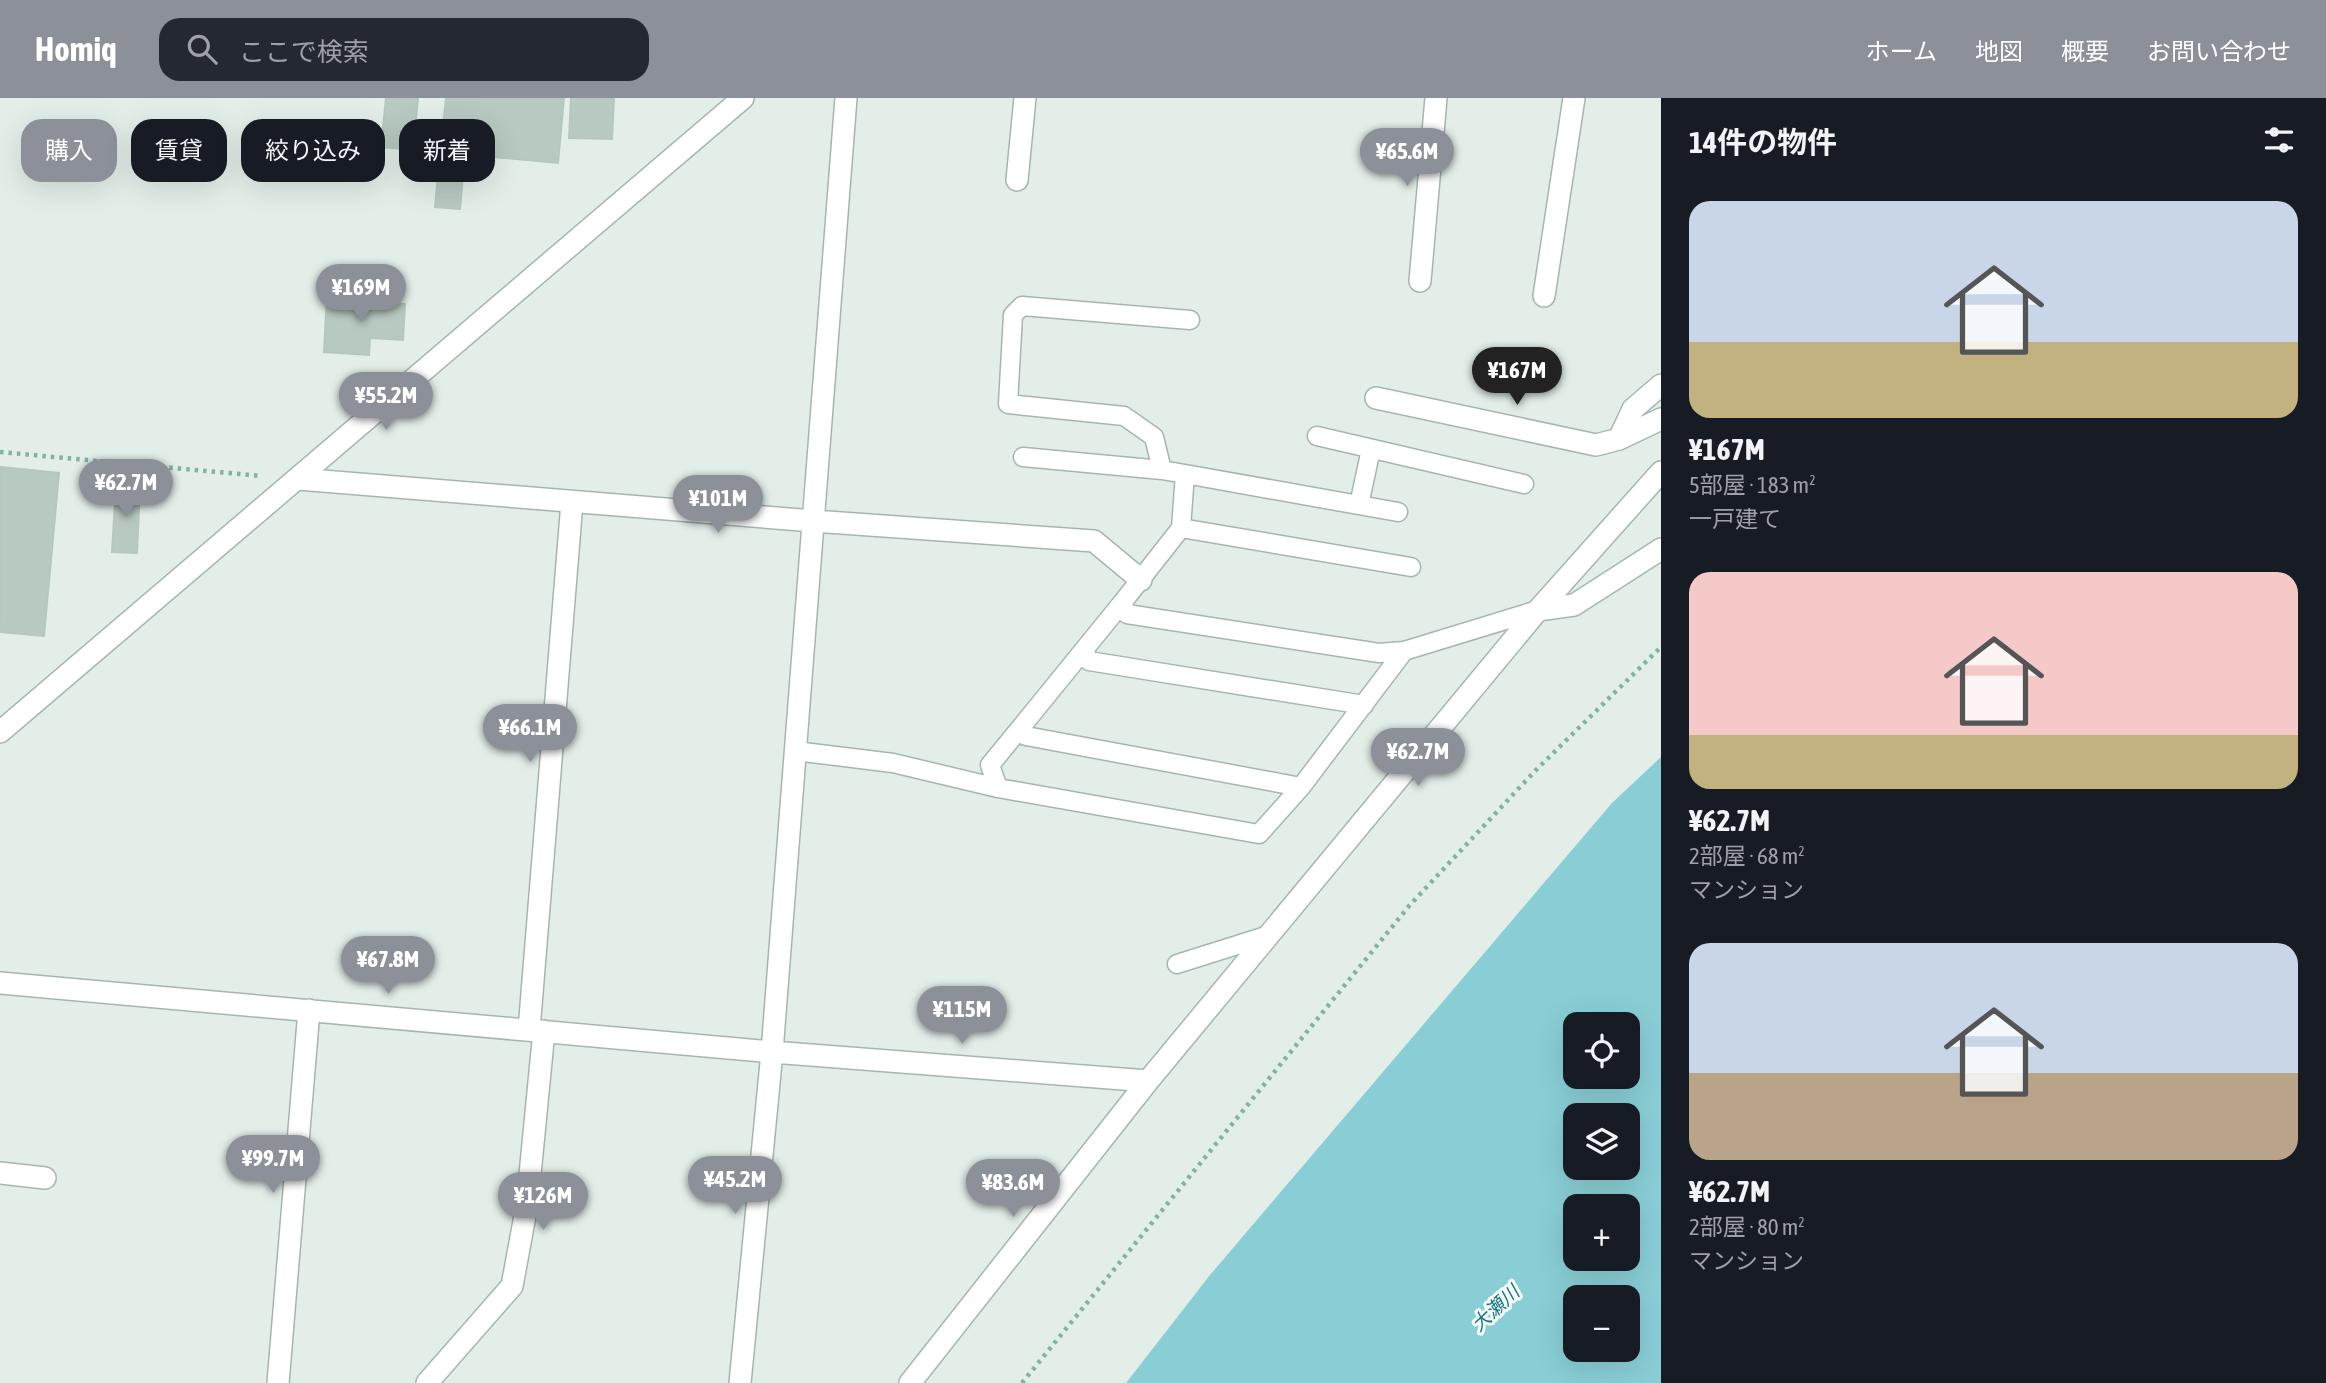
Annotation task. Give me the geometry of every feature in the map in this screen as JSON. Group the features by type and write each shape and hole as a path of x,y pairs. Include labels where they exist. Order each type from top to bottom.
{"street":[{"path":"0,732 743,98"},
{"path":"740,1383 772,1052 846,98"},
{"path":"1017,180 1025,98"},
{"path":"1420,281 1436,98"},
{"path":"1544,296 1574,98"},
{"path":"1619,439 1633,409 1661,385"},
{"path":"1376,398 1596,445 1619,439 1661,418"},
{"path":"910,1383 1148,1081 1538,610 1661,472"},
{"path":"298,479 1094,541 1141,580"},
{"path":"427,1383 512,1286 527,1205 536,1031 572,502"},
{"path":"1538,610 1574,605 1661,549"},
{"path":"0,983 772,1052 1148,1081"},
{"path":"278,1383 309,1010"},
{"path":"0,1172 45,1178"}],"lane":[{"path":"1162,470 1154,437 1124,416 1008,404 1013,315 1022,306 1190,320"},
{"path":"1317,436 1524,484"},
{"path":"1359,505 1371,449"},
{"path":"1023,457 1162,470 1398,512"},
{"path":"998,788 990,765 1181,528 1185,474"},
{"path":"1181,528 1411,567"},
{"path":"1122,603 1127,614 1379,653 1404,651 1538,610"},
{"path":"1084,650 1089,661 1364,705"},
{"path":"795,751 894,763 998,788 1259,834 1301,788 1404,651"},
{"path":"1022,726 1026,736 1301,788"},
{"path":"1177,964 1269,935"}],"path":[{"path":"0,452 298,479"},
{"path":"1023,1383 1409,906 1535,771 1661,646"}],"water":[{"name":"大瀬川","path":"1661,757 1661,1383 1126,1383 1210,1275 1612,803"}],"building":[{"path":"386,98 418,98 416,119 399,119 399,149 385,147"},
{"path":"446,98 564,98 558,163 495,157 495,119 444,119"},
{"path":"571,98 614,98 612,139 569,138"},
{"path":"437,182 462,182 460,209 435,207"},
{"path":"327,295 372,298 372,302 405,304 403,340 370,338 369,355 324,352"},
{"path":"1,467 59,473 44,636 0,632"},
{"path":"116,485 140,486 137,553 112,552"}]}
